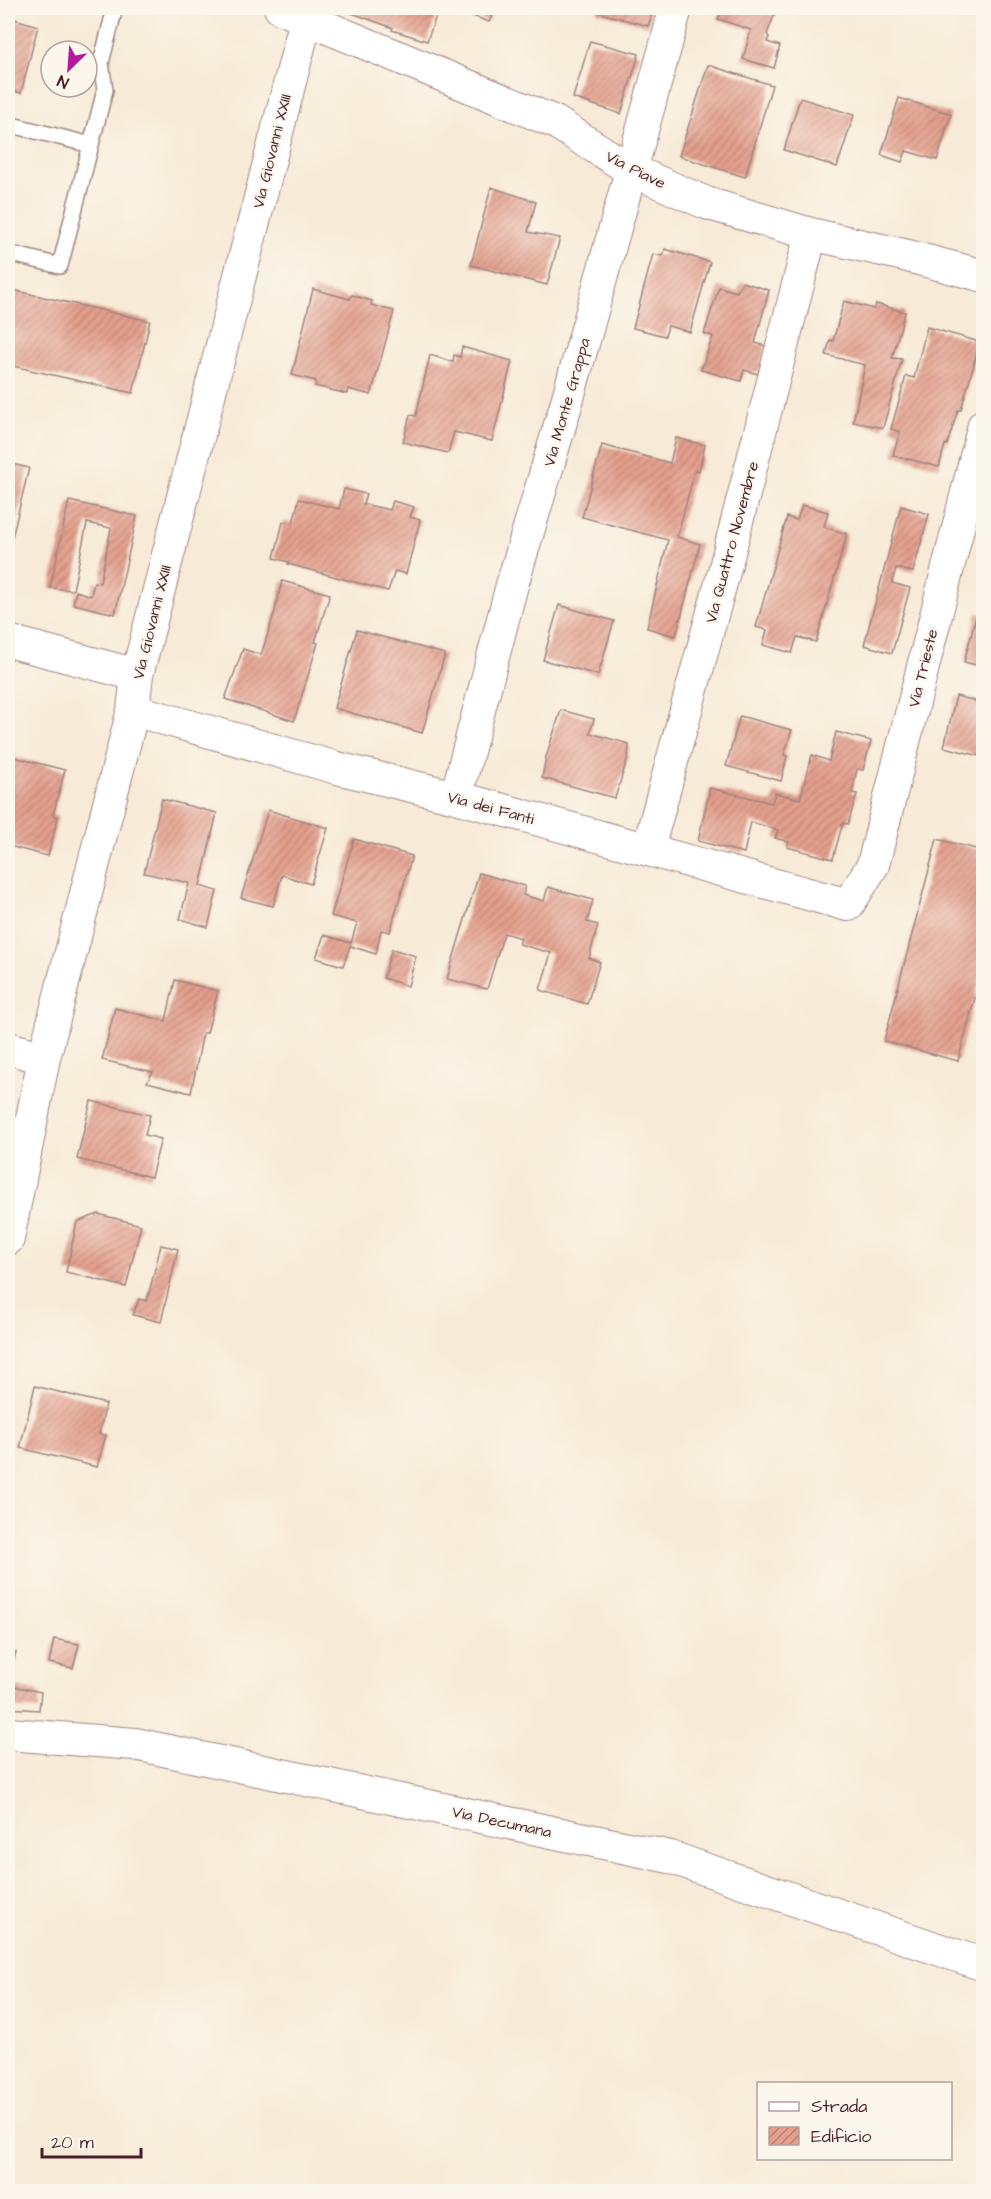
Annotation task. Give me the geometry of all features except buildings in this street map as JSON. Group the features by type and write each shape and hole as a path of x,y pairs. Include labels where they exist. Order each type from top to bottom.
{"street":[{"name":"Via Monte Grappa","path":"456,797 512,585 566,405 676,8"},
{"name":"Via Piave","path":"298,10 555,122 632,170 706,202 812,234 984,276"},
{"name":"Via Giovanni XXIII","path":"8,1239 44,1058 133,710 137,675 298,10"},
{"name":"Via Quattro Novembre","path":"648,849 725,568 812,234"},
{"name":"Via Trieste","path":"848,905 873,865 984,425"},
{"path":"8,641 137,675"},
{"name":"Via dei Fanti","path":"133,710 337,768 456,797 848,905"},
{"path":"8,1048 44,1058"},
{"name":"Via Decumana","path":"8,1734 135,1744 670,1857 984,1965"}],"lane":[{"path":"8,253 60,266 105,90 101,63 115,8"},
{"path":"8,124 91,145"}]}
